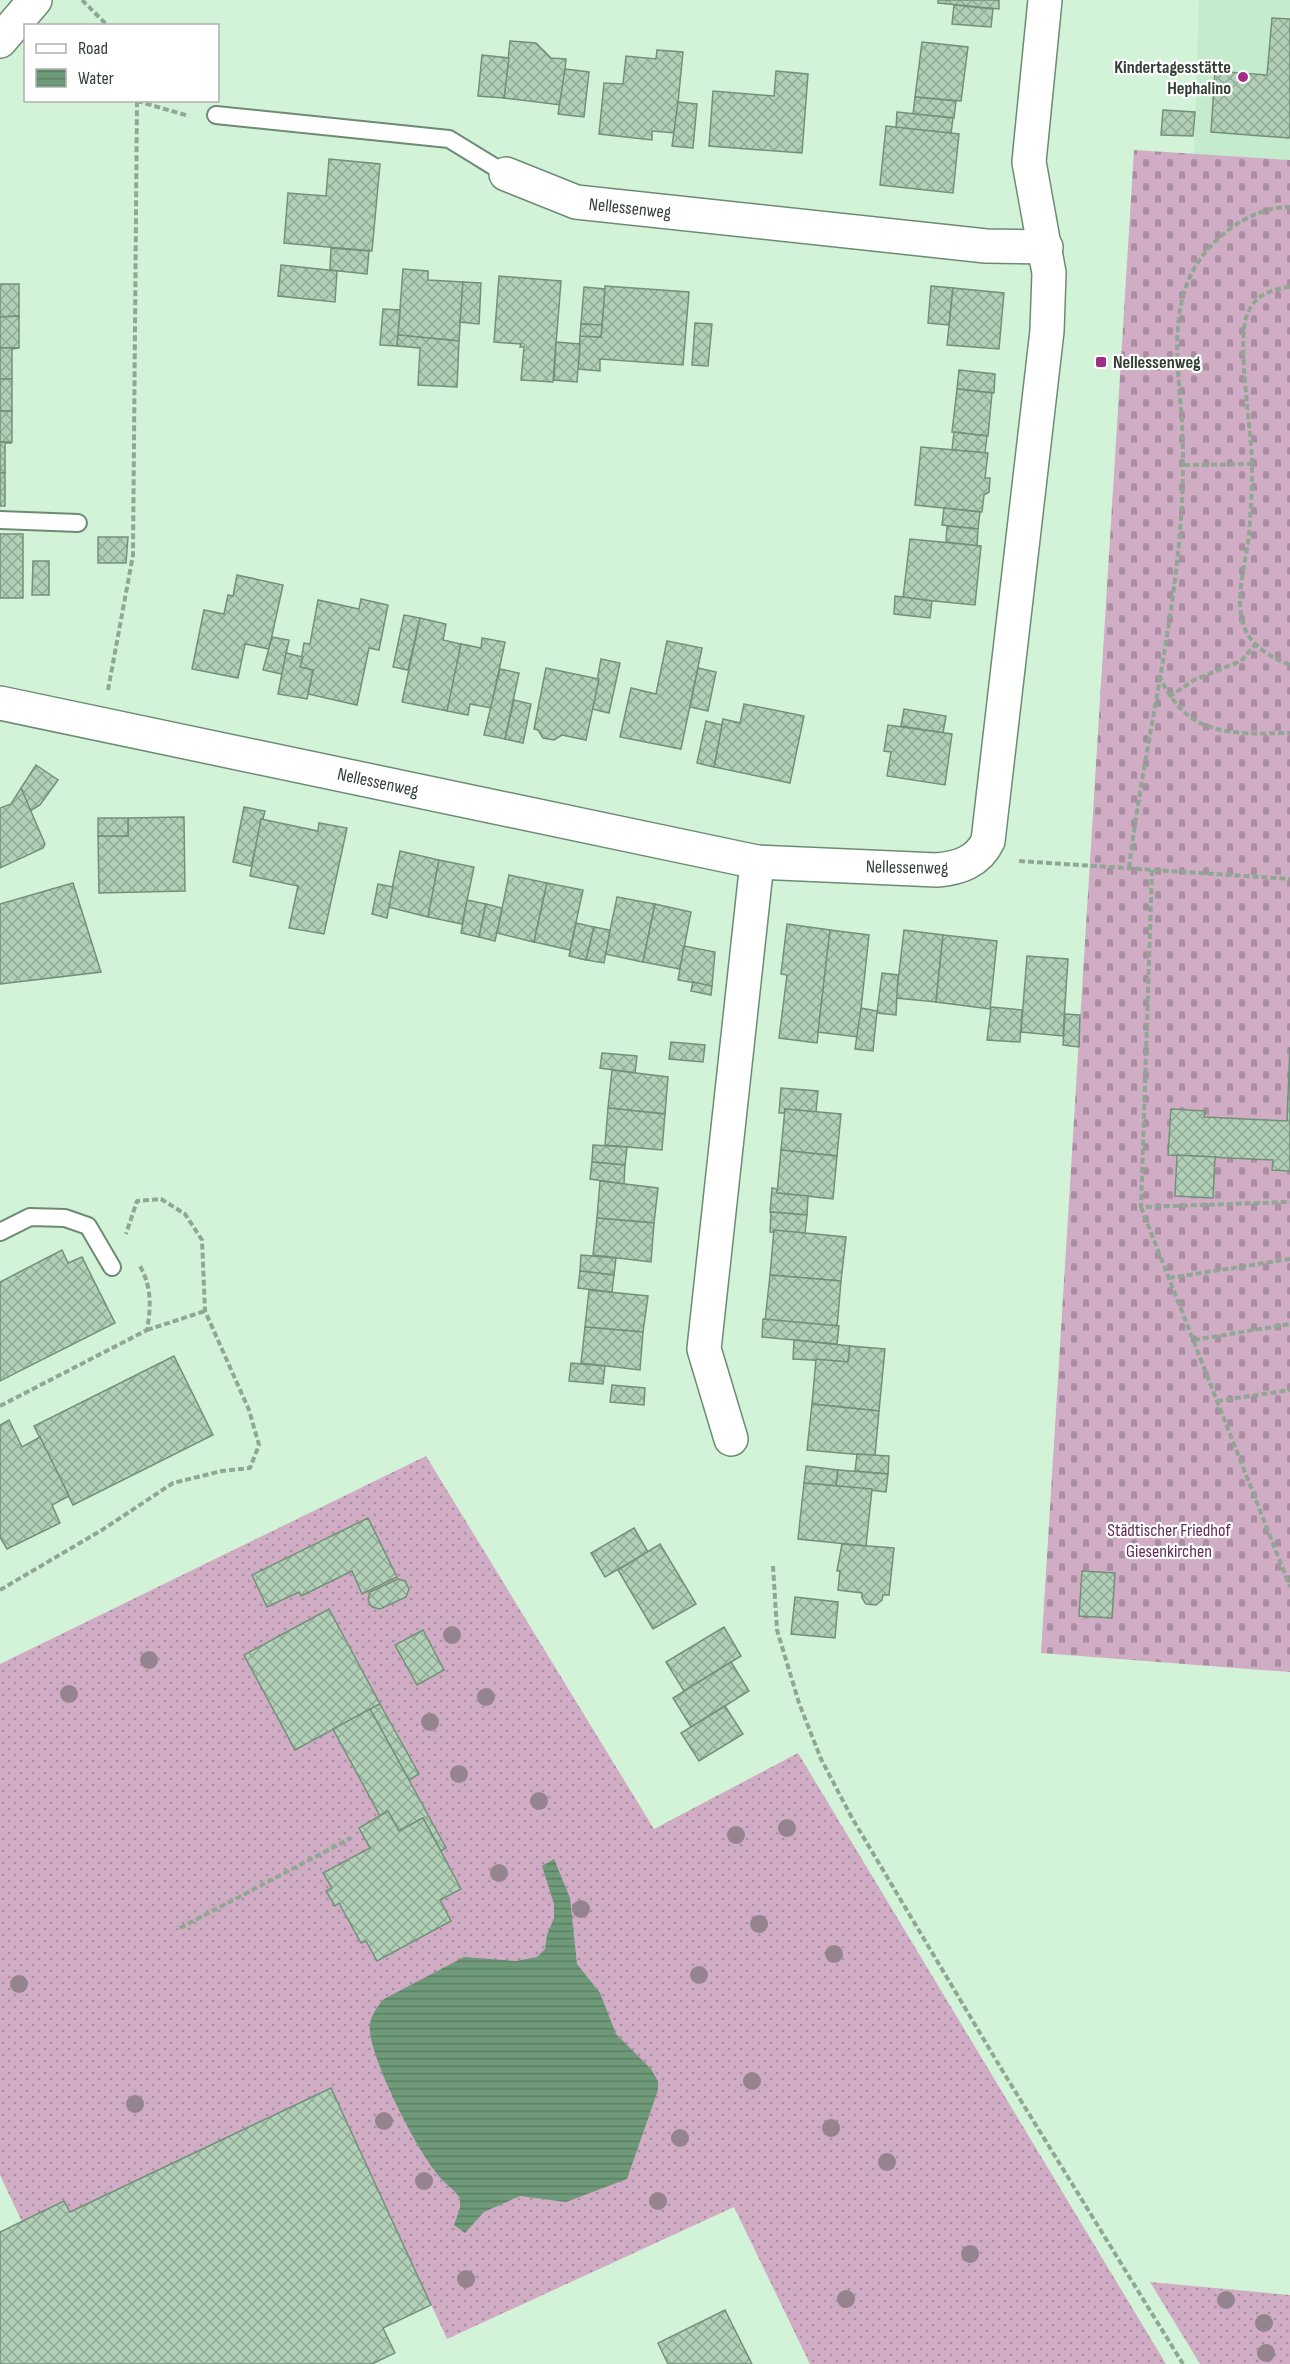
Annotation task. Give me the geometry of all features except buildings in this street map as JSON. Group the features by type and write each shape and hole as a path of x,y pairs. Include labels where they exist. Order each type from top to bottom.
{"street":[{"path":"0,41 35,0"},
{"path":"976,857 988,841 1044,366 1049,302 1046,248 1029,162 1045,0"},
{"name":"Nellessenweg","path":"506,174 576,202 986,246 1046,248"},
{"name":"Nellessenweg","path":"0,703 757,862 937,870 958,868 976,857"},
{"path":"731,1439 704,1349 757,862"}],"lane":[{"path":"216,115 449,139 506,174"},
{"path":"0,520 78,523"},
{"path":"0,1232 30,1217 65,1218 88,1226 112,1268"}],"path":[{"path":"82,0 106,24"},
{"path":"101,726 133,555 137,102"},
{"path":"140,102 185,116 216,115"},
{"path":"1129,868 1138,791 1159,675 1179,541 1184,465 1177,342 1182,301 1194,268 1221,236 1247,217 1280,207 1290,207"},
{"path":"1290,287 1269,292 1254,301 1245,317 1244,345 1252,464 1249,534 1240,600 1245,630 1255,645 1277,660 1290,665"},
{"path":"1184,465 1252,464"},
{"path":"1169,697 1194,680 1241,661 1255,645"},
{"path":"1159,675 1169,697 1190,718 1212,728 1239,734 1290,733"},
{"path":"976,857 1290,879"},
{"path":"1152,870 1141,1207 1290,1587"},
{"path":"0,1590 102,1530 173,1483 222,1471 250,1468 259,1445 205,1311 202,1240 185,1214 161,1199 137,1201 128,1222 126,1239 149,1282 151,1306 147,1330"},
{"path":"1141,1207 1290,1202"},
{"path":"102,1247 126,1239"},
{"path":"1169,1278 1290,1259"},
{"path":"0,1406 147,1330 205,1311"},
{"path":"1194,1340 1290,1324"},
{"path":"1217,1401 1290,1390"},
{"path":"773,1566 777,1630 799,1703 820,1760 1002,2070 1183,2364"},
{"path":"180,1928 351,1838"}],"shaded area":[{"name":"Kindertagesstätte Hephalino","path":"1199,0 1290,0 1290,160 1194,154"}],"green space":[{"name":"Städtischer Friedhof Giesenkirchen","path":"1134,150 1290,160 1290,1672 1041,1653"},
{"path":"426,1456 654,1829 798,1753 1166,2364 810,2364 734,2207 447,2339 331,2088 70,2212 64,2201 22,2222 0,2175 0,1664"},
{"path":"1150,2282 1290,2295 1290,2364 1200,2364"}],"water":[{"path":"554,1859 570,1898 577,1964 600,1993 616,2034 651,2069 658,2081 658,2090 627,2179 566,2202 520,2196 484,2212 465,2233 454,2225 460,2208 460,2198 438,2175 427,2159 406,2124 387,2083 373,2046 370,2032 371,2018 384,1999 464,1957 516,1961 537,1957 545,1949 547,1935 554,1918 554,1904 542,1866"}],"place":[{"name":"Kindertagesstätte Hephalino","path":"1243,77"},
{"name":"Nellessenweg","path":"1101,362"}]}
